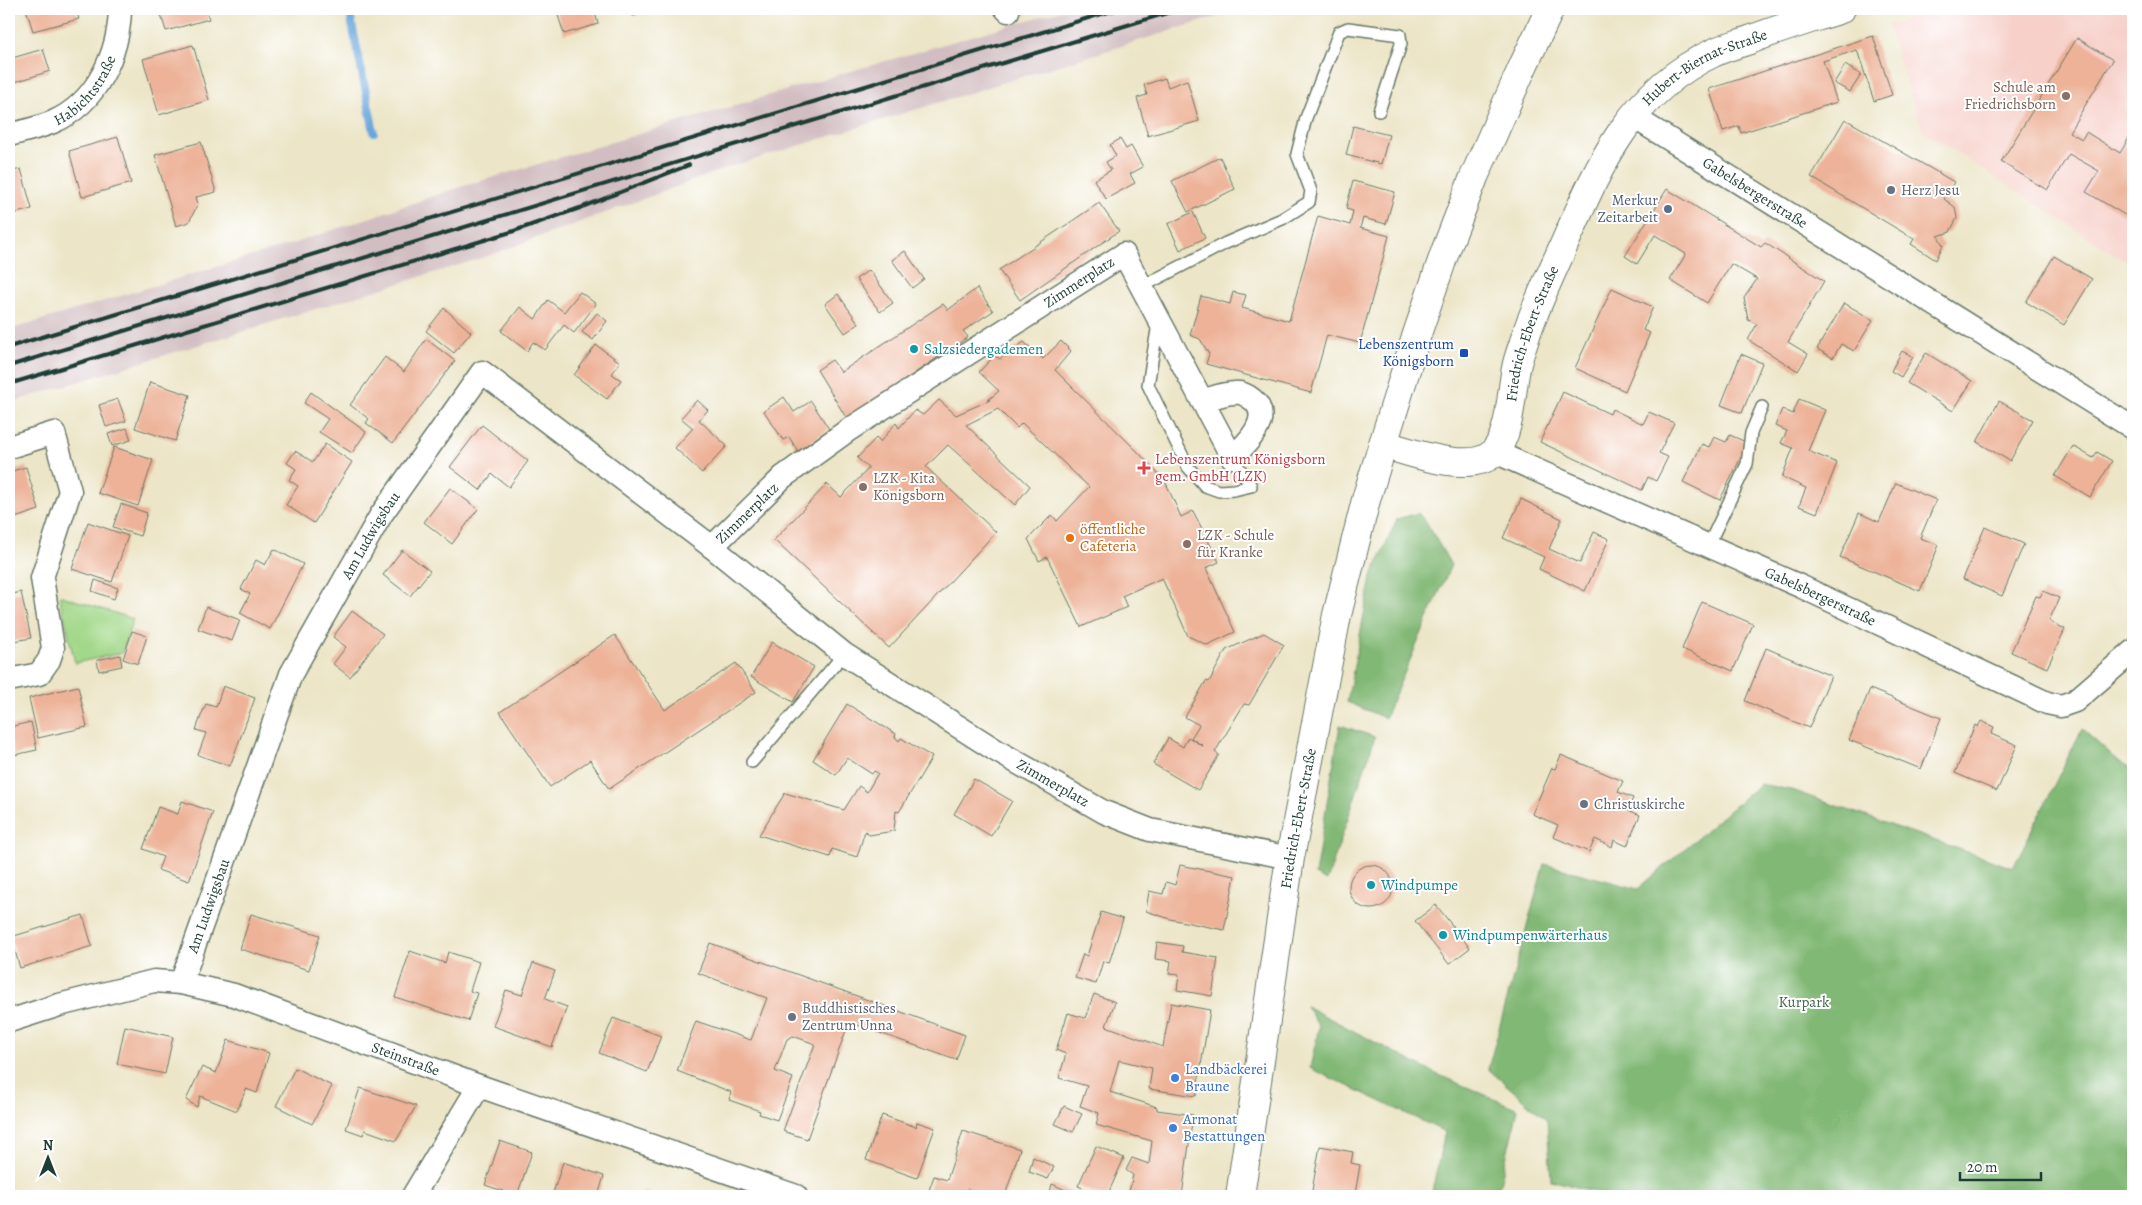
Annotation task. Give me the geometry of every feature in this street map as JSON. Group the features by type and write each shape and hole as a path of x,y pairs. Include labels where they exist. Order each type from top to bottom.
{"main road":[{"name":"Friedrich-Ebert-Straße","path":"1240,1196 1290,858 1337,615 1368,496 1417,334 1474,177 1550,9"},
{"name":"Hubert-Biernat-Straße","path":"1632,116 1653,94 1684,69 1713,53 1841,9"},
{"name":"Friedrich-Ebert-Straße","path":"1495,452 1505,431 1516,367 1527,332 1588,191 1612,144 1632,116"},
{"path":"1383,444 1448,461 1478,462 1495,452"}],"street":[{"name":"Habichtstraße","path":"9,135 54,121 79,106 99,81 113,54 120,27 120,9"},
{"name":"Gabelsbergerstraße","path":"1632,116 2133,428"},
{"name":"Zimmerplatz","path":"1232,457 1124,254 846,431 783,477 712,547 844,654 997,751 1104,812 1150,830 1290,858"},
{"name":"Am Ludwigsbau","path":"181,983 291,674 380,515 482,372 712,547"},
{"path":"1202,401 1238,392 1251,398 1257,404 1261,415 1258,425 1242,448 1232,457"},
{"path":"9,447 54,432 70,491 42,578 53,648 52,654 39,674 9,680"},
{"name":"Gabelsbergerstraße","path":"1495,452 1802,588 2047,703 2061,706 2075,701 2133,651"},
{"name":"Steinstraße","path":"9,1022 59,1005 154,981 181,983 234,995 479,1086 796,1196"},
{"path":"413,1196 479,1086"}],"lane":[{"path":"1141,287 1226,243 1282,219 1309,202 1312,191 1297,154 1306,118 1339,32 1348,28 1400,35 1401,44 1379,111"},
{"path":"1159,320 1148,385 1188,467 1205,486 1218,491 1252,486 1232,457"},
{"path":"1708,546 1747,464 1751,434 1762,407"},
{"path":"752,762 844,654"}],"shaded area":[{"path":"1066,9 1241,9 730,167 488,256 9,403 9,330 295,243 451,190"},
{"path":"1942,9 2122,9 2133,15 2133,266 1923,131 1887,25"}],"green space":[{"path":"1418,513 1427,523 1451,565 1385,718 1347,702 1371,578 1397,519"},
{"path":"59,595 133,619 122,653 75,663"},
{"path":"1340,725 1375,737 1327,881 1315,875"},
{"name":"Kurpark","path":"2082,729 2120,763 2133,770 2133,1196 1610,1196 1551,1180 1547,1120 1488,1069 1544,864 1638,889 1760,784 1791,790 2013,868"},
{"path":"1306,1006 1432,1072 1518,1109 1497,1196 1431,1196 1445,1132 1310,1068 1319,1027"}],"building":[{"path":"26,9 76,9 79,19 33,31"},
{"path":"159,9 206,9 209,19 166,31"},
{"path":"556,9 594,9 598,24 564,34"},
{"path":"631,9 656,9 633,16"},
{"path":"1873,36 1892,95 1874,101 1857,50 1823,61 1837,102 1741,133 1739,126 1723,131 1709,89"},
{"name":"Schule am Friedrichsborn","path":"2077,38 2113,60 2069,132 2082,139 2086,132 2120,153 2133,131 2133,213 2130,218 2086,192 2099,171 2069,154 2047,190 2001,162"},
{"path":"193,45 209,100 159,115 143,59"},
{"path":"43,49 50,71 9,84 9,59"},
{"path":"1845,65 1861,75 1850,92 1834,83"},
{"path":"1165,78 1168,87 1187,80 1199,121 1148,136 1137,98 1147,95 1144,85"},
{"name":"Herz Jesu","path":"1845,119 1954,182 1944,199 1955,207 1957,218 1950,232 1938,236 1943,245 1936,260 1911,244 1914,239 1811,177"},
{"path":"1353,126 1389,135 1381,164 1346,155"},
{"path":"118,137 131,183 82,197 69,151"},
{"path":"1120,139 1126,149 1131,146 1143,167 1130,174 1135,183 1106,199 1094,180 1111,170 1106,162 1116,156 1110,145"},
{"path":"201,142 216,192 196,197 198,204 189,222 176,226 155,155"},
{"path":"1220,157 1235,189 1188,212 1172,181"},
{"path":"21,169 32,209 9,215 9,172"},
{"path":"1353,181 1395,192 1386,224 1363,218 1360,228 1389,236 1360,343 1327,335 1311,393 1206,364 1209,354 1200,339 1190,335 1201,296 1230,304 1233,292 1246,295 1242,308 1289,321 1318,216 1350,225 1353,211 1346,209"},
{"path":"1667,189 1761,247 1765,243 1824,281 1788,342 1808,354 1798,371 1748,340 1757,324 1748,320 1744,298 1757,279 1731,264 1707,303 1670,280 1686,254 1655,235 1637,264 1625,256"},
{"path":"1099,203 1119,231 1020,300 999,270"},
{"path":"1193,212 1205,238 1180,250 1168,224"},
{"path":"905,251 924,279 912,288 892,260"},
{"path":"2054,256 2092,279 2064,325 2026,302"},
{"path":"869,270 893,303 880,312 856,279"},
{"name":"Salzsiedergademen","path":"977,288 993,311 963,331 968,337 847,419 817,370 832,360 841,372 943,304 948,310"},
{"path":"1612,288 1653,307 1643,330 1650,333 1625,391 1575,368"},
{"path":"580,292 596,304 574,333 564,325 545,350 533,342 527,351 501,331 520,307 535,319 548,300 564,312"},
{"path":"838,294 859,324 845,333 825,304"},
{"path":"1844,303 1873,320 1854,351 1841,344 1833,358 1817,349"},
{"path":"444,308 471,332 454,353 426,331"},
{"path":"597,313 607,321 593,340 582,332"},
{"path":"426,339 455,361 393,443 366,423 369,419 350,405 385,357 404,372"},
{"path":"1061,341 1071,351 1055,370 1165,481 1181,517 1193,511 1219,562 1206,568 1235,632 1207,645 1188,636 1162,578 1122,596 1127,607 1081,627 1047,557 1039,561 1028,539 1052,515 1057,521 1089,487 1022,423 1017,428 998,409 966,425 1030,486 1015,505 948,445 926,467 996,532 889,648 774,540 827,484 841,497 869,468 857,458 876,438 880,442 896,423 899,428 915,410 923,415 939,400 956,415 990,400 988,400 999,391 979,372 994,356 1000,359 1024,342 1043,359"},
{"path":"596,345 620,362 612,374 621,380 607,399 574,375"},
{"path":"1902,351 1913,357 1901,377 1891,371"},
{"path":"1926,353 1972,381 1953,411 1907,383"},
{"path":"1741,354 1762,363 1742,413 1721,405"},
{"path":"150,382 190,395 175,441 135,428"},
{"path":"311,392 366,432 352,453 319,432 328,419 304,403"},
{"path":"1563,392 1610,414 1612,409 1643,424 1649,412 1674,423 1659,453 1668,457 1656,481 1648,477 1642,490 1540,442"},
{"path":"784,397 794,412 811,401 829,429 798,451 789,437 783,440 764,411"},
{"path":"118,399 126,421 106,427 99,405"},
{"path":"1799,399 1825,410 1808,451 1837,463 1817,513 1799,506 1806,488 1782,477 1793,448 1781,443 1787,431 1775,426 1782,409 1793,414"},
{"path":"697,400 708,410 699,420 727,446 702,473 675,448 693,428 681,418"},
{"path":"1999,401 2033,420 2010,461 1977,442"},
{"path":"482,425 528,461 509,487 492,474 480,490 450,467"},
{"path":"127,428 131,440 112,446 108,434"},
{"path":"1730,435 1748,443 1720,500 1683,482 1702,444 1709,447 1714,437 1726,442"},
{"path":"325,444 352,462 314,523 286,505 298,486 289,480 296,469 287,463 295,451 313,462"},
{"path":"2073,446 2093,458 2097,452 2112,461 2090,497 2055,476"},
{"path":"114,447 153,460 138,506 98,493"},
{"path":"26,467 39,510 9,520 9,472"},
{"path":"1896,483 1936,500 1920,538 1939,545 1920,591 1840,557 1859,513 1879,522"},
{"path":"450,488 478,509 452,544 424,522"},
{"path":"1521,499 1562,519 1549,549 1580,563 1594,532 1609,539 1585,591 1539,569 1544,557 1503,538"},
{"path":"121,504 147,513 140,536 113,527"},
{"path":"88,522 128,536 112,582 72,569"},
{"path":"1985,527 2024,544 2002,596 1963,579"},
{"path":"274,549 303,564 270,629 240,613 250,594 241,589 256,560 265,565"},
{"path":"402,550 430,571 410,596 383,575"},
{"path":"95,580 118,588 114,599 92,591"},
{"path":"2043,591 2059,598 2049,621 2065,629 2047,668 2011,652 2036,596 2040,597"},
{"path":"21,592 31,638 9,642 9,595"},
{"path":"1702,602 1753,624 1733,671 1682,649"},
{"path":"206,607 240,620 232,641 198,629"},
{"path":"352,611 383,634 350,677 333,664 346,647 333,637"},
{"path":"132,631 147,636 138,664 123,659"},
{"path":"1264,633 1284,645 1249,705 1244,704 1215,752 1219,755 1198,790 1153,764 1168,738 1183,747 1188,737 1203,746 1191,738 1199,725 1185,717 1206,681 1209,682 1226,650"},
{"path":"615,635 665,710 736,663 756,692 609,789 590,760 550,787 500,712"},
{"path":"772,642 814,667 793,702 751,677"},
{"path":"1766,648 1831,676 1809,728 1745,701"},
{"path":"120,655 122,666 99,671 97,660"},
{"path":"78,686 87,727 38,738 29,698"},
{"path":"223,686 255,698 230,766 198,755 206,733 196,730 201,716 206,704 216,707"},
{"path":"1870,689 1941,718 1921,769 1849,740"},
{"path":"847,704 896,734 895,737 899,741 901,738 932,757 899,812 896,811 894,831 869,835 865,831 857,857 832,849 830,857 759,835 785,793 844,810 859,786 867,792 878,773 874,771 872,774 847,758 836,775 813,760"},
{"path":"1981,721 1994,727 1991,734 2017,745 1997,791 1955,773 1975,725 1978,727"},
{"path":"31,722 37,750 14,755 9,727"},
{"name":"Christuskirche","path":"1561,755 1623,781 1618,792 1633,798 1628,810 1640,815 1627,846 1614,840 1612,847 1595,839 1589,852 1553,837 1558,825 1532,814 1552,768 1555,769"},
{"path":"974,779 1012,801 991,836 954,814"},
{"path":"182,801 213,812 189,881 158,870 163,857 143,849 158,807 178,814"},
{"path":"1180,865 1235,876 1224,930 1170,919 1146,911 1149,891 1163,894 1166,882 1175,885"},
{"name":"Windpumpe","path":"1375,865 1387,871 1392,878 1392,896 1387,903 1380,908 1367,909 1359,906 1352,899 1349,883 1352,875 1359,868"},
{"name":"Windpumpenwärterhaus","path":"1436,905 1470,948 1449,964 1415,921"},
{"path":"1101,912 1123,919 1109,963 1103,961 1096,984 1075,978 1083,954 1087,956"},
{"path":"251,914 320,935 309,970 240,949"},
{"path":"83,915 92,946 20,968 11,937"},
{"path":"1157,942 1183,946 1182,952 1218,958 1212,996 1177,990 1179,975 1169,974 1171,961 1155,959"},
{"path":"710,943 965,1035 956,1060 849,1022 807,1139 783,1131 815,1044 793,1036 787,1039 775,1071 793,1078 777,1120 759,1114 760,1111 729,1100 731,1092 677,1071 696,1021 751,1040 767,998 698,973"},
{"path":"410,951 445,963 448,952 479,962 470,991 477,993 468,1021 395,997"},
{"path":"533,963 555,971 545,999 567,1007 552,1047 493,1026 506,990 522,995"},
{"path":"1094,994 1115,1002 1106,1026 1163,1047 1171,1003 1210,1010 1196,1096 1149,1089 1152,1068 1119,1060 1110,1092 1157,1107 1157,1110 1193,1115 1182,1196 1128,1196 1133,1175 1126,1170 1132,1158 1149,1164 1152,1141 1096,1125 1099,1113 1080,1106 1087,1086 1059,1078 1066,1054 1056,1050 1068,1013 1085,1018"},
{"path":"613,1018 661,1036 647,1072 599,1053"},
{"path":"125,1026 173,1037 165,1074 117,1064"},
{"path":"228,1040 269,1053 257,1093 246,1089 237,1111 200,1096 197,1107 186,1100 202,1067 216,1073"},
{"path":"295,1068 332,1086 312,1124 276,1106"},
{"path":"360,1088 416,1106 396,1141 365,1130 363,1135 346,1129"},
{"path":"1064,1106 1082,1114 1073,1132 1055,1124"},
{"path":"882,1115 916,1127 917,1122 935,1128 917,1178 866,1160"},
{"path":"963,1131 1020,1149 1005,1196 990,1196 967,1189 965,1196 927,1196 934,1176 947,1180"},
{"path":"500,1141 532,1152 517,1196 501,1196 503,1191 485,1185"},
{"path":"1096,1146 1124,1158 1107,1196 1101,1196 1078,1186"},
{"path":"1320,1146 1353,1152 1351,1163 1360,1165 1355,1194 1348,1192 1347,1196 1311,1196"},
{"path":"1033,1157 1054,1167 1048,1179 1029,1172"},
{"path":"563,1162 604,1176 598,1196 552,1196"},
{"path":"1052,1184 1079,1196 1049,1196"},
{"path":"643,1191 657,1196 641,1196"}],"waterway":[{"path":"349,9 374,132"}],"railway":[{"path":"9,347 1118,9"},
{"path":"9,366 1180,9"},
{"path":"9,384 511,232 580,208 689,165"}],"place":[{"name":"Schule am Friedrichsborn","path":"2066,96"},
{"name":"Herz Jesu","path":"1891,190"},
{"name":"Merkur Zeitarbeit","path":"1668,209"},
{"name":"Salzsiedergademen","path":"914,349"},
{"name":"Lebenszentrum Königsborn","path":"1464,353"},
{"name":"Lebenszentrum Königsborn gem. GmbH (LZK)","path":"1144,468"},
{"name":"LZK - Kita Königsborn","path":"863,487"},
{"name":"öffentliche Cafeteria","path":"1070,538"},
{"name":"LZK - Schule für Kranke","path":"1187,544"},
{"name":"Christuskirche","path":"1584,804"},
{"name":"Windpumpe","path":"1371,885"},
{"name":"Windpumpenwärterhaus","path":"1443,935"},
{"name":"Buddhistisches Zentrum Unna","path":"792,1017"},
{"name":"Landbäckerei Braune","path":"1175,1078"},
{"name":"Armonat Bestattungen","path":"1173,1128"}]}
